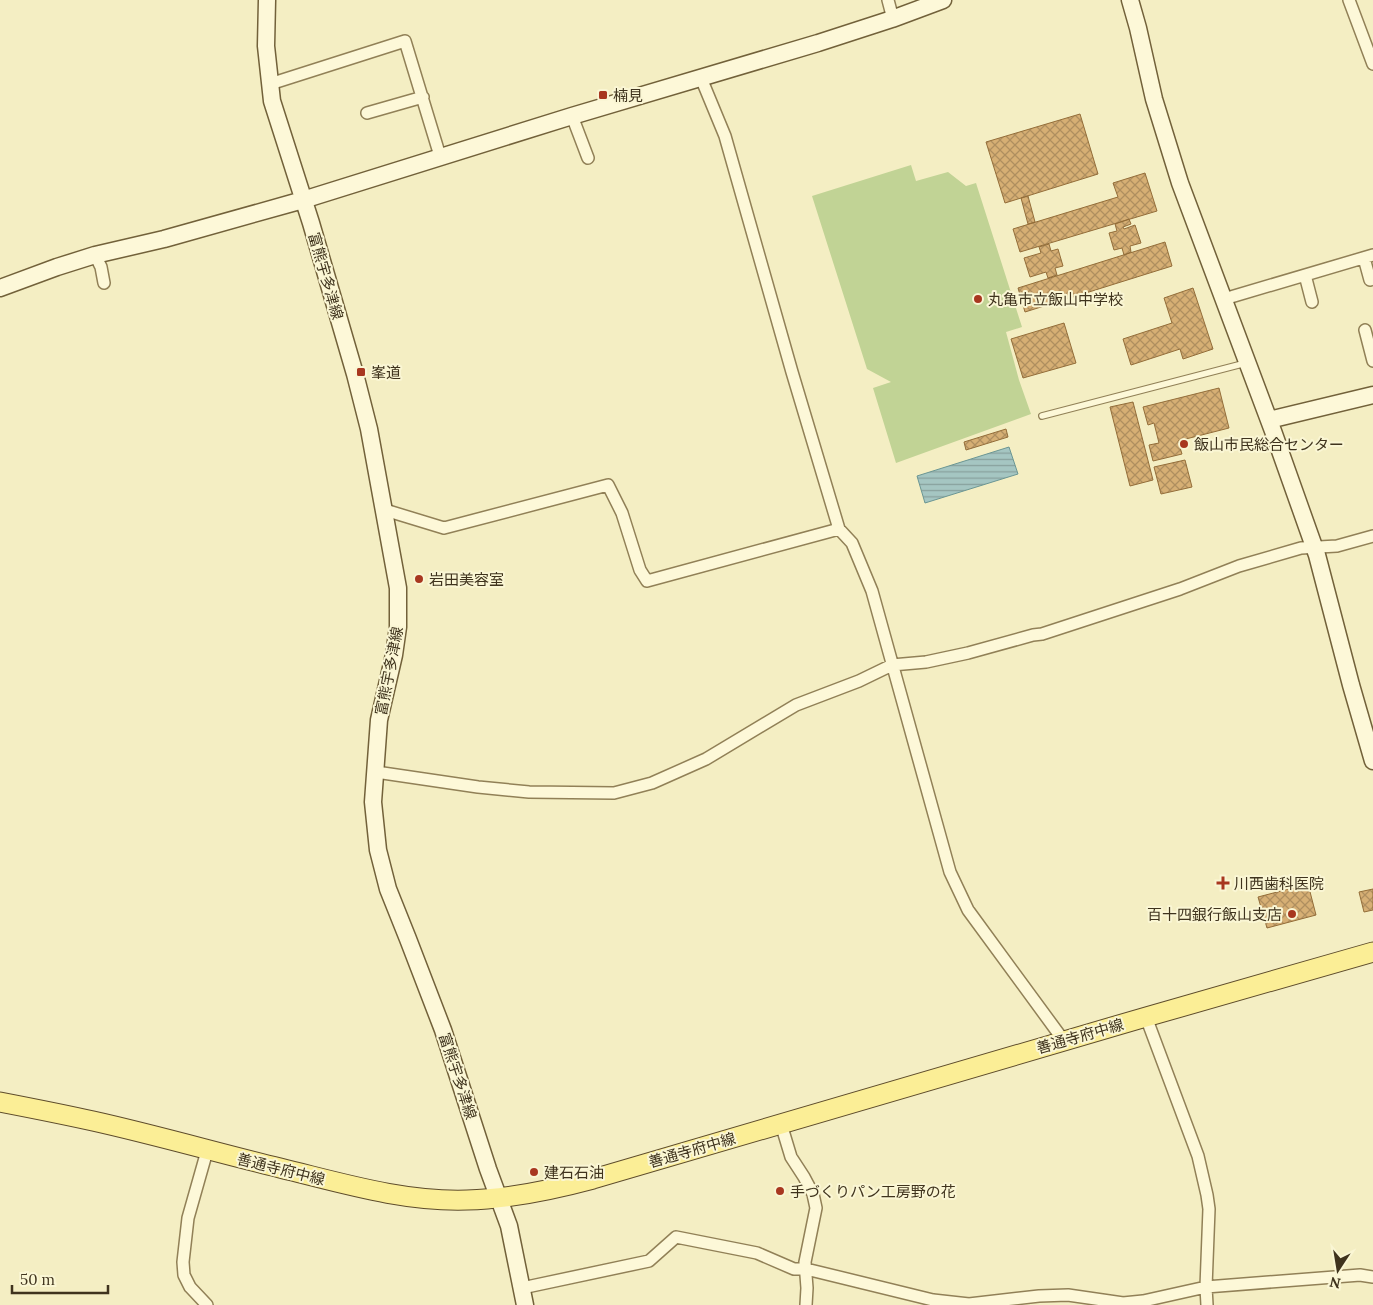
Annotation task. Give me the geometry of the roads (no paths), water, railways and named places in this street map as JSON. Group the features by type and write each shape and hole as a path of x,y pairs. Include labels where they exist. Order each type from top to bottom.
{"main road":[{"name":"善通寺府中線","path":"0,1102 93,1121 207,1151 399,1196 467,1200 499,1198 566,1186 1373,952"}],"street":[{"name":"富熊宇多津線","path":"267,0 266,46 272,101 355,374 369,429 398,588 398,627 394,655 379,720 373,802 378,850 388,890 443,1030 488,1170 509,1226 525,1305"},
{"path":"888,0 893,18"},
{"path":"0,288 95,255 173,236 303,200 440,156 818,43 943,0"},
{"path":"1130,0 1154,99 1180,183 1269,420 1319,564 1353,694 1373,761"},
{"path":"1349,0 1373,64"},
{"path":"270,84 405,41 440,156"},
{"path":"701,78 725,136 839,529 852,543 872,591 950,872 968,910 1064,1041"},
{"path":"367,113 423,97"},
{"path":"572,116 588,158"},
{"path":"95,255 101,267 104,283"},
{"path":"1224,299 1368,257 1370,280"},
{"path":"1305,275 1312,302"},
{"path":"1365,330 1373,361"},
{"path":"1269,420 1373,395"},
{"path":"384,510 444,528 608,485 622,513 640,570 647,581 839,529"},
{"path":"376,772 478,787 529,792 614,793 652,783 706,759 796,705 859,681 892,665 926,662 1042,634 1180,589 1239,566 1301,548 1336,546 1373,536"},
{"path":"1146,1017 1198,1156 1207,1195 1209,1209 1207,1305"},
{"path":"781,1124 791,1157 813,1194 816,1208 805,1262 806,1305"},
{"path":"207,1151 188,1218 183,1262 184,1275 190,1287 207,1305"},
{"path":"522,1288 650,1261 676,1237 757,1253 794,1269 806,1269 933,1300 969,1304 1039,1296 1068,1295 1123,1303 1143,1301 1206,1287 1360,1275 1373,1277"}],"lane":[{"path":"1042,416 1247,363"}],"water":[{"path":"1009,447 1018,474 925,503 917,476"}],"place":[{"name":"楠見","path":"603,95"},
{"name":"丸亀市立飯山中学校","path":"978,299"},
{"name":"峯道","path":"361,372"},
{"name":"飯山市民総合センター","path":"1184,444"},
{"name":"岩田美容室","path":"419,579"},
{"name":"川西歯科医院","path":"1223,883"},
{"name":"百十四銀行飯山支店","path":"1292,914"},
{"name":"建石石油","path":"534,1172"},
{"name":"手づくりパン工房野の花","path":"780,1191"}]}
